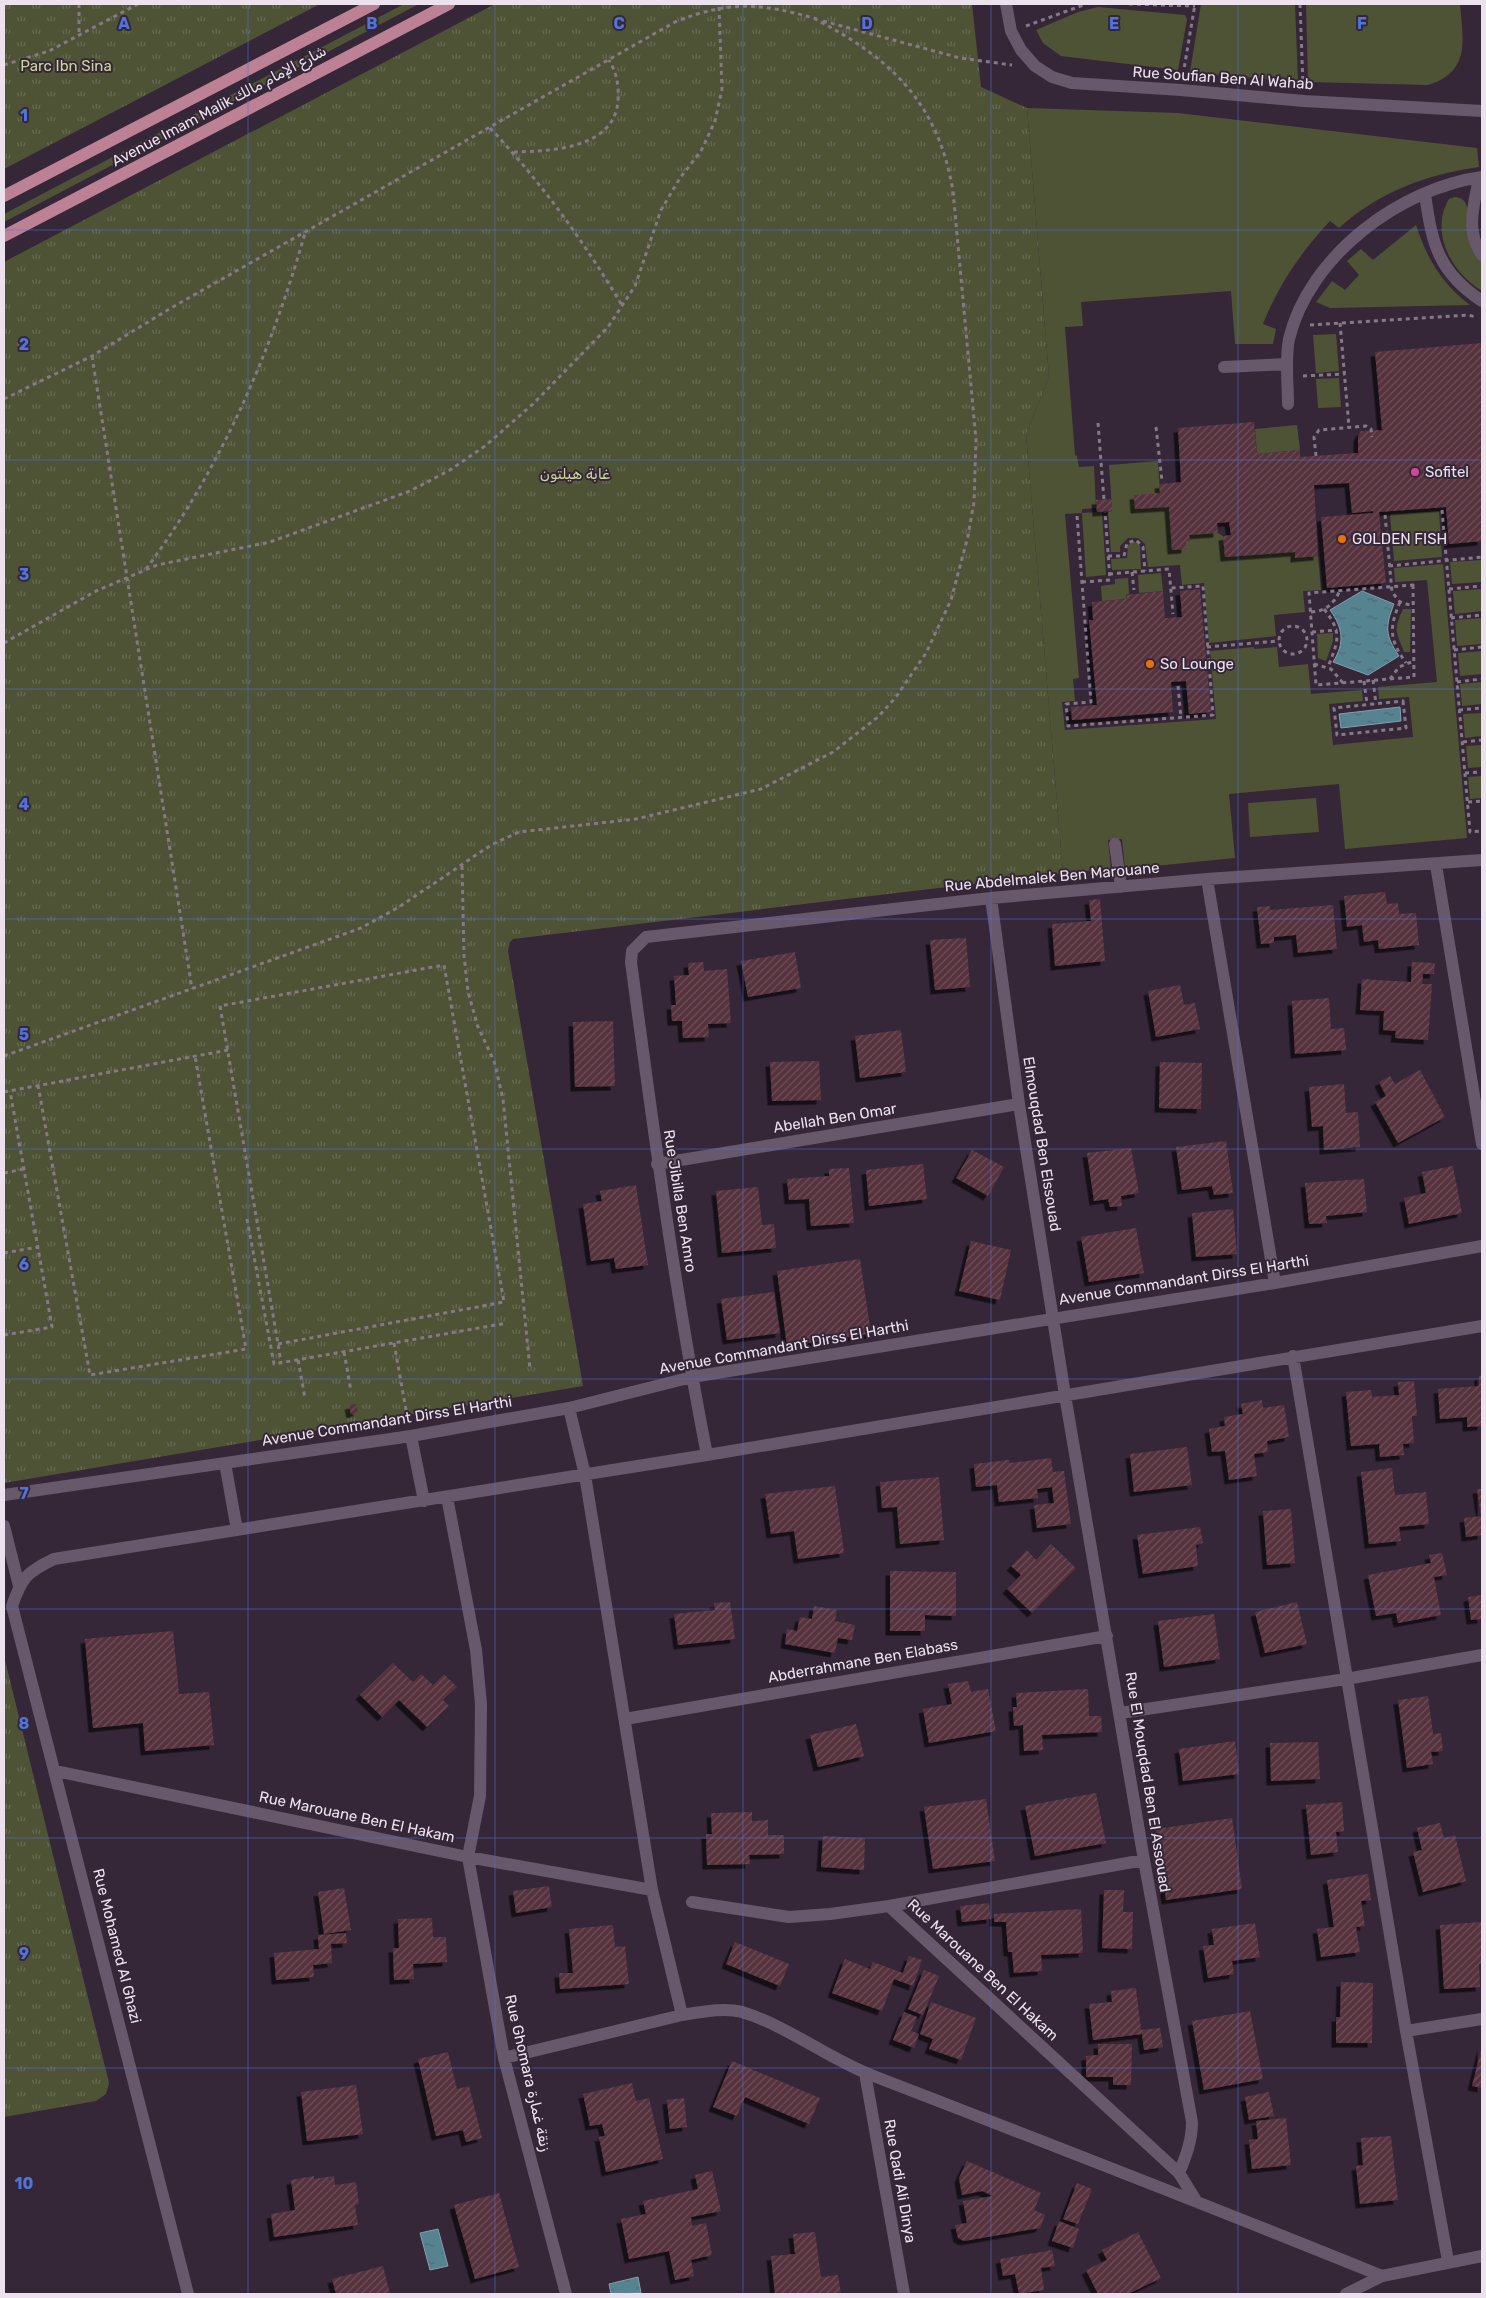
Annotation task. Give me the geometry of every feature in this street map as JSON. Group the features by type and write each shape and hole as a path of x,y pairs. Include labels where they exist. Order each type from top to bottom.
{"main road":[{"name":"Avenue Imam Malik شارع الإمام مالك","path":"4,196 374,4"},
{"name":"Avenue Imam Malik شارع الإمام مالك","path":"4,236 449,4"}],"street":[{"name":"Rue Soufian Ben Al Wahab","path":"1006,4 1011,32 1021,50 1034,66 1052,77 1072,83 1304,101 1482,111"},
{"path":"1288,404 1287,364 1289,340 1316,281 1344,247 1378,220 1425,194 1450,185 1481,178 1471,226 1472,237 1482,255"},
{"path":"1425,194 1430,232 1444,264 1459,283 1482,301"},
{"path":"1224,367 1287,364"},
{"path":"1115,844 1121,887"},
{"name":"Rue Abdelmalek Ben Marouane","path":"632,951 646,937 991,898 1207,879 1436,865 1482,860"},
{"path":"1436,865 1482,1144"},
{"path":"1207,879 1275,1283"},
{"name":"Elmouqdad Ben Elssouad","path":"991,898 1019,1104 1065,1395"},
{"name":"Rue Jibilla Ben Amro","path":"632,951 631,962 657,1164 692,1377 707,1455"},
{"name":"Abellah Ben Omar","path":"657,1164 1019,1104"},
{"name":"Avenue Commandant Dirss El Harthi","path":"4,1495 411,1436 569,1408 692,1377 1053,1317 1275,1283 1482,1246"},
{"path":"19,1586 32,1570 54,1559 586,1475 1482,1326"},
{"path":"1293,1356 1406,2031 1448,2262"},
{"name":"Rue El Mouqdad Ben El Assouad","path":"1065,1395 1144,1860 1192,2122 1190,2147 1179,2174"},
{"path":"569,1408 586,1475 652,1890 682,2015"},
{"path":"411,1436 424,1501"},
{"path":"225,1463 237,1530"},
{"path":"447,1497 476,1650 481,1704 480,1796 468,1857"},
{"path":"4,1526 19,1586"},
{"name":"Rue Mohamed Al Ghazi","path":"19,1586 12,1606 56,1771 188,2294"},
{"name":"Abderrahmane Ben Elabass","path":"625,1719 1107,1636"},
{"path":"1120,1713 1346,1679 1482,1655"},
{"name":"Rue Marouane Ben El Hakam","path":"56,1771 468,1857 652,1890"},
{"name":"Rue Ghomara زنقة غمارة","path":"468,1857 504,2058 566,2294"},
{"path":"889,1906 1144,1860"},
{"name":"Rue Marouane Ben El Hakam","path":"692,1902 789,1917 830,1914 889,1906 1179,2174 1195,2200"},
{"path":"504,2058 682,2015 708,2012 740,2012 772,2024 865,2072 1195,2200 1382,2276"},
{"path":"1406,2031 1482,2019"},
{"name":"Rue Qadi Ali Dinya","path":"865,2072 904,2294"},
{"path":"1346,2294 1382,2276 1482,2256"}],"path":[{"path":"79,4 79,36"},
{"path":"4,65 49,51 138,4"},
{"path":"4,399 92,356 171,308 692,14 719,7 749,4 782,9 892,41 960,58 1034,66"},
{"path":"1011,32 1086,4"},
{"path":"1128,4 1195,5 1181,90"},
{"path":"1300,4 1304,101"},
{"path":"4,643 96,591 127,576 185,558 270,542 431,481 485,446 533,404 608,327 623,308 644,264 650,240 662,210 680,178 701,151 716,121 722,88 719,7"},
{"path":"4,1056 362,928 387,914 491,846 519,832 601,824 671,812 761,789 833,752 878,717 912,676 942,622 951,600 968,536 974,502 976,468 972,386 950,171 937,133 913,92 882,63 833,28 815,19"},
{"path":"513,152 555,148 586,142 604,131 615,114 618,97 618,79 609,60"},
{"path":"490,128 513,152 568,220 623,308"},
{"path":"145,570 190,506 232,426 277,321 305,233"},
{"path":"1294,326 1468,315 1482,319"},
{"path":"1340,323 1349,427"},
{"path":"92,356 192,989"},
{"path":"1288,377 1345,374"},
{"path":"1098,424 1104,500"},
{"path":"1156,427 1162,481"},
{"path":"1316,456 1314,437 1317,431 1349,427 1369,427 1372,437"},
{"path":"1442,510 1470,832 1482,831"},
{"path":"1082,582 1110,580 1105,512"},
{"path":"1385,515 1391,587 1400,602 1413,606"},
{"path":"1077,516 1091,702 1066,704 1068,726 1213,715 1203,586 1171,588"},
{"path":"1108,556 1124,556 1127,543 1136,540 1143,548 1145,571"},
{"path":"1389,566 1482,558"},
{"path":"1110,574 1169,569 1173,614"},
{"path":"1132,572 1134,590"},
{"path":"1413,585 1414,677 1316,685 1310,593 1391,587 1413,585"},
{"path":"1449,589 1482,586"},
{"path":"1311,612 1324,609 1337,598 1340,590"},
{"path":"1400,602 1392,621 1392,636 1406,663"},
{"path":"1324,609 1337,630 1337,643 1328,668"},
{"path":"1451,618 1482,615"},
{"path":"1291,626 1301,629 1307,638 1304,648 1295,654 1284,651 1279,641 1282,631 1291,626"},
{"path":"1312,632 1337,630"},
{"path":"1307,638 1312,637"},
{"path":"1207,647 1279,641"},
{"path":"1454,650 1482,647"},
{"path":"1390,679 1399,667 1414,661"},
{"path":"1314,664 1328,668 1336,673 1343,683"},
{"path":"1457,682 1482,679"},
{"path":"1373,680 1376,704"},
{"path":"1364,681 1366,704"},
{"path":"1178,686 1181,718"},
{"path":"1403,701 1406,728 1337,735 1334,708 1376,704 1403,701"},
{"path":"1459,710 1482,708"},
{"path":"1462,742 1482,740"},
{"path":"1465,773 1482,772"},
{"path":"1468,802 1482,801"},
{"path":"462,866 465,973 472,1010 494,1062 504,1099 530,1369"},
{"path":"278,1344 504,1302 444,965 220,1006 278,1344 282,1363"},
{"path":"4,1092 228,1050"},
{"path":"38,1085 90,1376 246,1349 195,1056"},
{"path":"4,1335 52,1327 10,1091"},
{"path":"4,1173 24,1169"},
{"path":"247,1219 274,1364 507,1323"},
{"path":"4,1253 38,1247"},
{"path":"394,1343 411,1436"},
{"path":"344,1352 351,1392"},
{"path":"298,1360 305,1398"}],"green space":[{"name":"Parc Ibn Sina","path":"4,4 320,4 4,169"},
{"path":"404,4 419,4 4,222 4,214"},
{"name":"غابة هيلتون","path":"495,4 972,4 981,87 1027,108 1049,377 1026,434 1063,873 513,939 510,942 508,951 583,1386 4,1483 4,262"},
{"path":"1201,4 1295,4 1298,82 1190,72"},
{"path":"1306,4 1460,4 1463,42 1458,63 1452,72 1428,85 1308,82"},
{"path":"1098,7 1185,15 1187,19 1178,70 1061,56 1043,43 1036,30 1078,12"},
{"path":"1027,108 1178,113 1477,148 1479,167 1441,174 1405,187 1370,204 1339,228 1330,221 1292,269 1269,309 1263,324 1276,329 1273,344 1235,344 1231,291 1081,302 1083,326 1065,327 1075,455 1077,456 1079,467 1094,466 1096,508 1082,509 1082,513 1065,514 1079,678 1073,679 1075,701 1062,702 1065,730 1216,719 1210,651 1277,647 1279,667 1308,664 1311,694 1362,690 1363,701 1329,704 1333,745 1413,737 1409,697 1379,699 1378,687 1437,682 1427,580 1395,582 1394,568 1443,564 1467,838 1345,849 1339,784 1229,794 1235,858 1125,869 1122,839 1108,840 1111,869 1063,873 1026,434 1049,377"},
{"path":"1455,197 1463,200 1467,207 1479,259 1482,262 1482,291 1461,274 1447,251 1443,238 1443,212 1449,199"},
{"path":"1416,225 1425,249 1437,270 1451,288 1470,305 1330,308 1316,302 1332,281 1345,290 1359,275 1347,261 1361,249 1373,260"},
{"path":"1336,334 1339,371 1316,373 1313,335"},
{"path":"1339,378 1341,407 1318,408 1316,379"},
{"path":"1297,425 1300,450 1257,454 1255,429"},
{"path":"1158,461 1160,493 1135,509 1169,507 1173,550 1186,548 1186,541 1189,541 1189,535 1218,533 1223,536 1226,557 1295,552 1295,558 1318,556 1321,590 1303,591 1305,612 1274,615 1276,636 1209,643 1204,583 1182,585 1180,565 1148,567 1145,544 1138,538 1128,538 1120,546 1120,552 1111,552 1108,512 1112,511 1109,465"},
{"path":"1439,511 1442,557 1394,561 1390,514"},
{"path":"1102,512 1106,575 1086,577 1082,513"},
{"path":"1133,541 1140,545 1141,569 1112,570 1111,559 1127,558 1128,545"},
{"path":"1482,560 1482,582 1452,584 1450,562"},
{"path":"1161,573 1163,591 1139,593 1138,575"},
{"path":"1128,578 1129,594 1126,595 1127,599 1102,601 1101,586 1115,584 1115,579"},
{"path":"1482,589 1482,611 1455,614 1453,591"},
{"path":"1403,609 1411,609 1410,652 1404,652 1397,631"},
{"path":"1482,618 1482,644 1457,646 1455,620"},
{"path":"1333,633 1333,641 1326,661 1318,658 1317,634"},
{"path":"1482,651 1482,674 1460,676 1458,653"},
{"path":"1482,682 1482,704 1462,706 1460,684"},
{"path":"1482,713 1482,736 1465,738 1463,714"},
{"path":"1482,745 1482,767 1468,768 1466,746"},
{"path":"1482,776 1482,798 1470,799 1468,777"},
{"path":"1316,798 1319,832 1250,837 1248,803"},
{"path":"4,1656 109,2083 106,2094 96,2101 4,2117"}],"water":[{"path":"1362,591 1394,604 1389,619 1388,631 1391,642 1399,656 1368,675 1333,662 1341,642 1341,636 1338,623 1330,610"},
{"path":"1400,707 1401,721 1341,728 1339,714"},
{"path":"438,2229 448,2266 430,2270 420,2233"},
{"path":"638,2277 641,2293 611,2294 609,2284"}],"building":[{"path":"1482,343 1482,541 1449,544 1446,507 1379,512 1386,583 1327,588 1321,517 1373,513 1373,511 1352,513 1349,483 1314,485 1318,556 1295,558 1295,552 1225,557 1223,536 1231,535 1229,522 1217,523 1218,533 1189,535 1190,541 1186,541 1186,549 1172,550 1169,507 1135,509 1134,495 1160,493 1159,484 1181,482 1178,428 1254,422 1257,454 1300,450 1300,457 1358,453 1358,437 1361,431 1382,430 1375,352"},
{"path":"1112,499 1112,511 1097,512 1096,500"},
{"name":"So Lounge","path":"1200,589 1211,712 1189,714 1186,681 1171,682 1173,712 1072,720 1071,707 1097,705 1089,620 1093,620 1092,602 1127,599 1126,595 1163,591 1165,618 1182,617 1180,591"},
{"path":"1385,892 1387,904 1398,903 1399,914 1416,913 1419,945 1379,949 1378,940 1364,942 1362,925 1347,927 1344,896"},
{"path":"1100,899 1105,961 1055,966 1052,924 1091,921 1089,900"},
{"path":"1333,905 1337,949 1298,953 1296,935 1274,937 1274,943 1261,944 1257,907 1270,906 1270,910"},
{"path":"966,938 970,987 935,990 930,940"},
{"path":"795,952 801,988 748,997 741,961"},
{"path":"703,962 704,971 727,969 731,1023 708,1024 709,1037 683,1038 682,1021 672,1021 671,1005 676,1005 674,976 689,975 688,963"},
{"path":"1412,962 1435,963 1434,974 1423,974 1422,984 1432,984 1428,1040 1395,1038 1396,1031 1383,1030 1384,1011 1360,1010 1362,979 1411,982"},
{"path":"1180,985 1184,1005 1195,1003 1200,1029 1156,1037 1148,991"},
{"path":"1329,998 1331,1029 1344,1028 1346,1050 1295,1054 1292,1001"},
{"path":"613,1021 615,1086 575,1087 573,1022"},
{"path":"901,1030 906,1072 860,1078 855,1036"},
{"path":"819,1061 821,1100 772,1101 770,1062"},
{"path":"1160,1062 1202,1063 1201,1109 1159,1108"},
{"path":"1420,1070 1445,1117 1398,1143 1375,1102 1386,1096 1379,1082 1390,1076 1395,1084"},
{"path":"1344,1084 1346,1113 1358,1112 1360,1147 1324,1150 1323,1126 1312,1127 1309,1087"},
{"path":"1226,1141 1233,1193 1214,1195 1212,1186 1182,1190 1176,1147"},
{"path":"1131,1148 1139,1193 1121,1196 1122,1206 1110,1207 1108,1199 1094,1201 1087,1153"},
{"path":"972,1150 1004,1167 988,1196 956,1178"},
{"path":"923,1164 927,1199 869,1206 866,1170"},
{"path":"1453,1166 1462,1213 1409,1224 1404,1198 1426,1193 1422,1172"},
{"path":"849,1168 854,1223 811,1226 809,1199 789,1200 787,1179 829,1176 829,1169"},
{"path":"1364,1179 1367,1212 1326,1216 1327,1223 1309,1224 1305,1183"},
{"path":"636,1185 648,1265 616,1269 614,1258 591,1261 583,1204 602,1201 600,1191"},
{"path":"758,1187 762,1225 774,1224 776,1248 722,1253 716,1191"},
{"path":"1233,1209 1237,1254 1196,1257 1192,1213"},
{"path":"1136,1228 1144,1273 1089,1282 1081,1237"},
{"path":"971,1241 1011,1250 1000,1300 959,1291"},
{"path":"860,1259 871,1334 787,1346 777,1271"},
{"path":"774,1292 780,1333 727,1340 721,1299"},
{"path":"1482,1375 1482,1426 1467,1427 1467,1417 1440,1419 1438,1389 1479,1386 1479,1376"},
{"path":"1414,1381 1417,1416 1412,1416 1414,1443 1403,1444 1404,1455 1380,1457 1379,1444 1351,1446 1346,1392 1371,1390 1372,1397 1399,1395 1398,1382"},
{"path":"1262,1400 1263,1408 1284,1405 1289,1437 1267,1441 1268,1452 1254,1454 1257,1476 1229,1480 1225,1451 1212,1452 1209,1429 1225,1426 1224,1417 1243,1414 1241,1404"},
{"path":"356,1404 358,1412 351,1414 349,1405"},
{"path":"1187,1447 1192,1485 1134,1492 1130,1454"},
{"path":"1051,1458 1053,1472 1064,1471 1071,1524 1037,1528 1034,1505 1054,1503 1052,1487 1037,1489 1038,1498 999,1502 997,1485 976,1487 974,1464 1009,1460 1010,1463"},
{"path":"1392,1468 1395,1495 1426,1492 1429,1524 1399,1527 1401,1541 1369,1544 1361,1472"},
{"path":"939,1477 944,1540 900,1544 897,1507 882,1508 880,1482"},
{"path":"835,1486 844,1553 798,1559 794,1531 771,1534 765,1494"},
{"path":"1477,1489 1482,1489 1482,1535 1466,1537 1464,1518 1481,1516"},
{"path":"1291,1509 1295,1563 1267,1565 1263,1511"},
{"path":"1200,1527 1203,1543 1196,1545 1198,1566 1143,1574 1137,1535"},
{"path":"1051,1544 1076,1568 1032,1613 1007,1589 1021,1575 1011,1566 1027,1550 1036,1560"},
{"path":"1442,1553 1447,1575 1434,1577 1441,1615 1398,1623 1396,1613 1376,1616 1368,1575 1431,1563 1429,1555"},
{"path":"890,1571 956,1572 956,1616 925,1615 925,1631 890,1631"},
{"path":"1482,1595 1482,1619 1471,1620 1468,1597"},
{"path":"730,1602 735,1639 678,1645 674,1614 715,1610 714,1603"},
{"path":"1297,1602 1307,1644 1265,1653 1255,1612"},
{"path":"814,1606 837,1610 835,1621 855,1625 852,1640 838,1638 835,1653 785,1644 787,1629 797,1631 800,1617 812,1619"},
{"path":"1214,1614 1220,1659 1164,1667 1158,1621"},
{"path":"173,1631 179,1694 209,1692 214,1745 145,1751 143,1723 93,1728 85,1639"},
{"path":"393,1663 413,1682 421,1674 433,1685 444,1674 457,1687 443,1700 449,1706 427,1727 399,1700 382,1717 360,1695"},
{"path":"968,1681 971,1692 988,1689 996,1731 929,1743 923,1709 952,1704 948,1684"},
{"path":"1088,1689 1089,1716 1101,1716 1102,1732 1042,1735 1043,1750 1024,1751 1023,1725 1014,1726 1013,1707 1017,1707 1016,1693"},
{"path":"1428,1696 1433,1734 1441,1733 1443,1751 1431,1752 1433,1764 1407,1768 1398,1700"},
{"path":"856,1724 864,1756 818,1767 810,1735"},
{"path":"1235,1741 1239,1774 1183,1781 1179,1749"},
{"path":"1318,1742 1320,1779 1271,1781 1270,1743"},
{"path":"1096,1793 1106,1843 1035,1856 1025,1806"},
{"path":"986,1799 995,1861 933,1869 924,1807"},
{"path":"1342,1802 1344,1831 1336,1832 1338,1852 1311,1855 1306,1805"},
{"path":"752,1812 752,1821 768,1820 768,1835 784,1835 784,1854 749,1855 750,1864 707,1865 706,1834 712,1834 711,1813"},
{"path":"1232,1818 1242,1889 1166,1900 1156,1829"},
{"path":"1440,1823 1444,1838 1455,1835 1466,1881 1423,1892 1413,1852 1422,1850 1417,1828"},
{"path":"823,1836 865,1838 864,1870 821,1867"},
{"path":"1368,1874 1371,1900 1361,1901 1365,1926 1356,1927 1360,1952 1321,1957 1317,1929 1334,1927 1327,1880"},
{"path":"549,1886 552,1907 516,1913 513,1891"},
{"path":"344,1888 351,1930 324,1934 318,1892"},
{"path":"1104,1890 1124,1890 1123,1912 1133,1912 1132,1949 1102,1948"},
{"path":"989,1903 991,1919 962,1922 960,1906"},
{"path":"1081,1909 1083,1953 1041,1955 1042,1971 1014,1973 1012,1952 1008,1952 1006,1922 994,1922 994,1914"},
{"path":"432,1918 433,1937 446,1937 447,1962 413,1964 414,1979 394,1980 393,1948 399,1948 398,1919"},
{"path":"1482,1922 1482,1963 1479,1964 1480,1987 1444,1989 1440,1925"},
{"path":"1255,1923 1260,1957 1232,1961 1234,1974 1208,1978 1203,1946 1214,1945 1212,1929"},
{"path":"613,1925 615,1947 625,1946 629,1984 560,1989 559,1973 573,1973 569,1929"},
{"path":"346,1933 347,1943 331,1944 332,1963 313,1965 314,1977 276,1980 274,1953 319,1949 318,1935"},
{"path":"735,1942 789,1964 780,1986 726,1964"},
{"path":"909,1956 922,1960 913,1986 894,1979 882,2011 832,1993 845,1959 870,1969 873,1962 903,1973"},
{"path":"924,1970 939,1976 923,2015 908,2009"},
{"path":"1341,1982 1373,1983 1372,2043 1336,2043 1336,2017 1340,2017"},
{"path":"1136,1988 1141,2030 1160,2028 1163,2047 1144,2050 1142,2034 1093,2040 1089,2004 1112,2002 1111,1991"},
{"path":"931,2002 976,2018 961,2060 929,2049 933,2039 920,2034"},
{"path":"1250,2011 1263,2079 1204,2090 1192,2021"},
{"path":"904,2012 917,2017 911,2031 919,2034 914,2048 893,2040"},
{"path":"1098,2044 1132,2044 1131,2085 1113,2085 1113,2077 1086,2077 1086,2056 1098,2055"},
{"path":"1482,2046 1482,2088 1472,2086"},
{"path":"448,2052 457,2089 469,2086 482,2138 466,2142 463,2130 436,2136 418,2059"},
{"path":"732,2061 820,2098 809,2124 745,2097 737,2116 713,2107"},
{"path":"632,2083 636,2101 649,2098 663,2159 606,2172 599,2137 605,2136 602,2124 590,2126 583,2094"},
{"path":"356,2085 363,2134 307,2141 301,2092"},
{"path":"1269,2092 1274,2116 1249,2120 1245,2097"},
{"path":"684,2098 687,2127 670,2129 667,2100"},
{"path":"1286,2118 1291,2165 1252,2169 1249,2140 1258,2139 1256,2121"},
{"path":"1391,2136 1398,2200 1360,2204 1356,2166 1363,2165 1361,2138"},
{"path":"967,2161 1041,2193 1034,2210 1045,2215 1040,2228 964,2241 958,2238 955,2225 967,2223 963,2201 993,2196 982,2191 962,2195 959,2178"},
{"path":"712,2171 721,2211 691,2217 692,2226 706,2223 712,2255 691,2260 694,2276 675,2280 669,2251 629,2259 621,2219 646,2214 643,2201 698,2189 695,2175"},
{"path":"314,2176 314,2179 334,2176 335,2185 356,2182 359,2204 355,2205 358,2225 274,2237 271,2214 295,2210 291,2180"},
{"path":"1077,2183 1092,2189 1078,2224 1063,2219"},
{"path":"499,2193 519,2267 475,2279 454,2205"},
{"path":"1059,2221 1079,2229 1073,2248 1052,2241"},
{"path":"815,2232 821,2277 838,2275 841,2294 775,2294 771,2256 795,2254 793,2234"},
{"path":"1138,2232 1161,2278 1128,2294 1098,2294 1086,2270 1107,2260 1102,2250"},
{"path":"1052,2250 1055,2266 1041,2268 1044,2290 1019,2294 1015,2274 1003,2276 1000,2259"},
{"path":"383,2266 390,2294 336,2294 332,2279"}],"place":[{"name":"Sofitel","path":"1415,472"},
{"name":"GOLDEN FISH","path":"1342,539"},
{"name":"So Lounge","path":"1150,664"}]}
